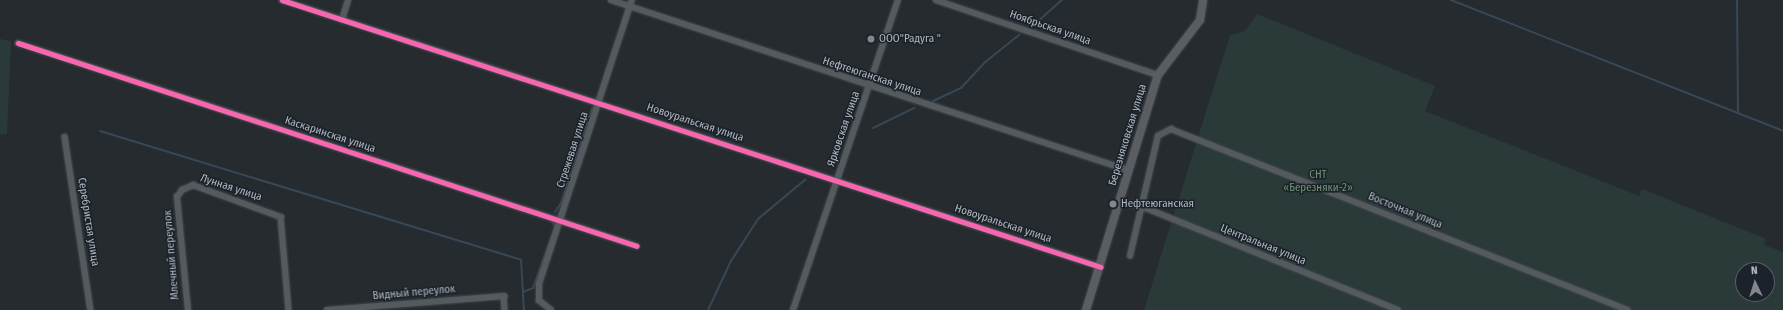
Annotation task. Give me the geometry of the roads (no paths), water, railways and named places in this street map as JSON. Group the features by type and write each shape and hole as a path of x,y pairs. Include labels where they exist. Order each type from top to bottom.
{"street":[{"name":"Новоуральская улица","path":"282,0 599,102 1101,267"},
{"path":"342,20 348,0"},
{"name":"Нефтеюганская улица","path":"611,0 631,3 869,87 1128,170"},
{"name":"Ярковская улица","path":"793,310 898,0"},
{"name":"Ноябрьская улица","path":"936,0 1158,75"},
{"name":"Березняковская улица","path":"1086,310 1101,267 1128,170 1158,75 1200,20 1203,0"},
{"name":"Стрежевая улица","path":"551,310 539,301 539,284 631,3"},
{"name":"Каскаринская улица","path":"18,42 637,246"},
{"name":"Восточная улица","path":"1130,256 1158,136 1172,129 1627,310"},
{"name":"Серебристая улица","path":"65,137 91,310"},
{"name":"Лунная улица","path":"177,197 182,190 193,186 281,217 289,310"},
{"name":"Млечный переулок","path":"177,197 188,310"},
{"name":"Центральная улица","path":"1119,202 1142,206 1398,310"},
{"name":"Видный переулок","path":"327,310 504,296 505,310"}],"waterway":[{"path":"1035,24 1062,0"},
{"path":"1451,0 1783,131"},
{"path":"1737,0 1738,113"},
{"path":"933,101 961,88 984,63 1019,35"},
{"path":"555,212 561,203 592,108"},
{"path":"873,128 914,108"},
{"path":"100,131 521,260 524,310"},
{"path":"708,310 731,261 758,219 806,179"},
{"path":"523,292 533,288 555,227 552,222"}],"place":[{"name":"ООО\"Радуга \"","path":"871,39"},
{"name":"Нефтеюганская","path":"1113,204"}],"park label":[{"name":"СНТ «Березняки-2»","path":"1318,182"}]}
